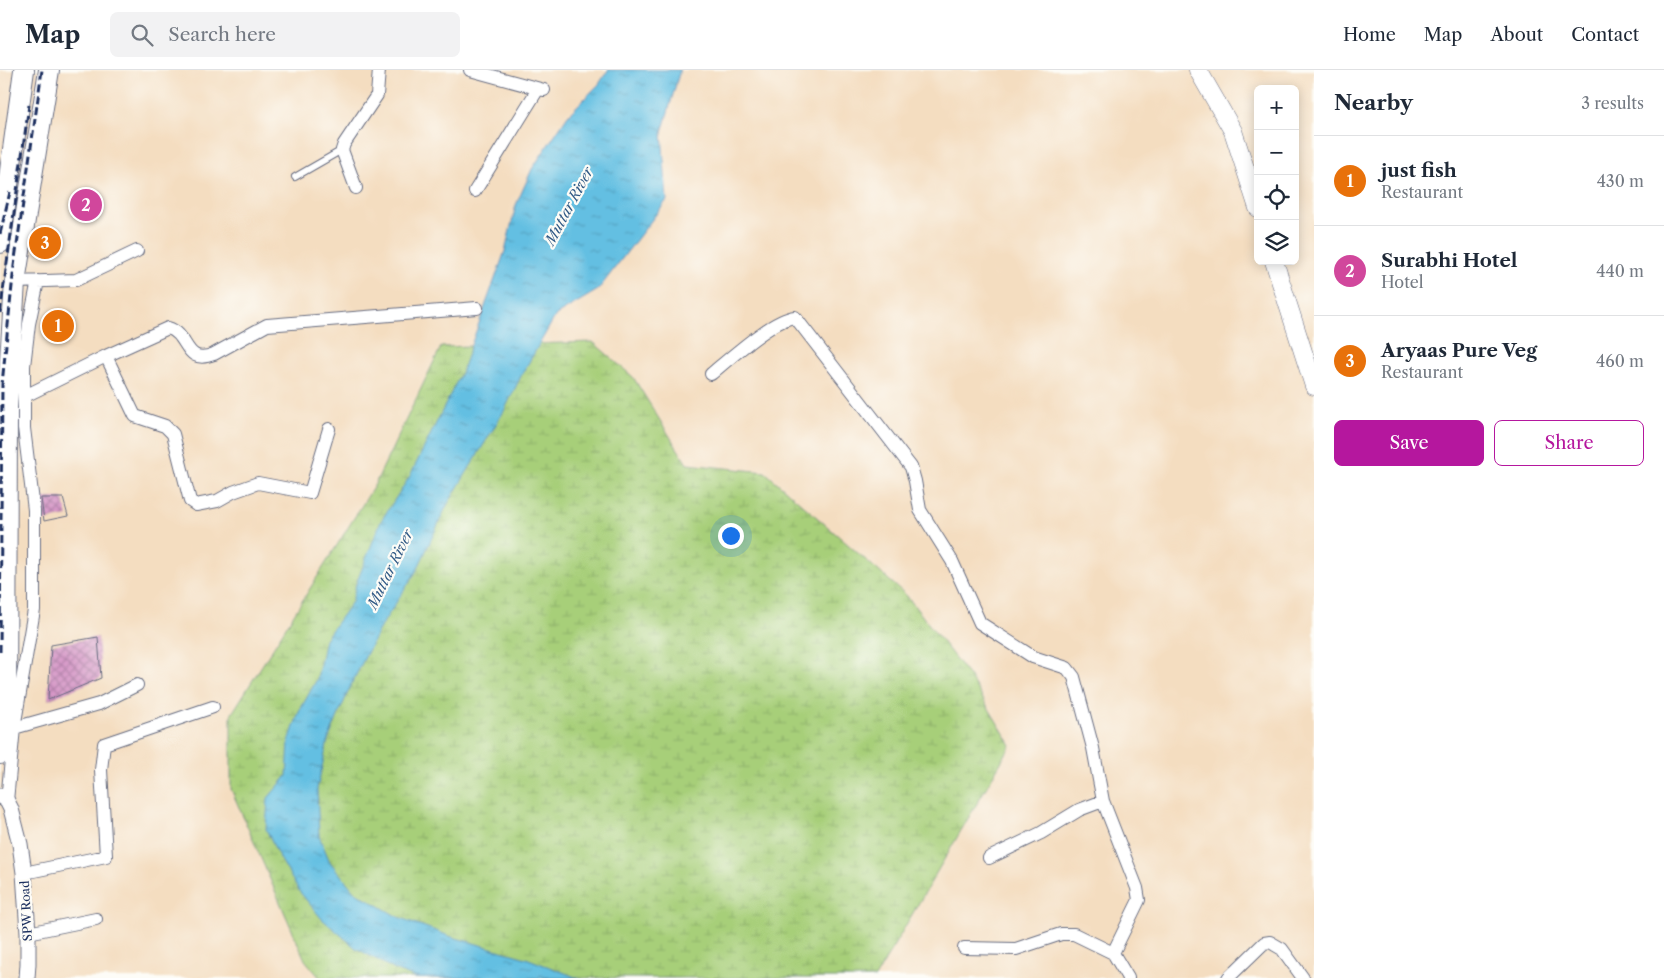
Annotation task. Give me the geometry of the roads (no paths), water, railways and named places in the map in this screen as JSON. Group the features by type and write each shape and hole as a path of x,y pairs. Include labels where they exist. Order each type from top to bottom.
{"highway":[{"path":"0,754 6,732 7,408 15,282 49,70"},
{"path":"0,243 2,208 21,72"}],"main road":[{"path":"1198,70 1233,131 1254,196"},
{"path":"1275,265 1314,386"}],"street":[{"path":"356,188 342,150 344,144 378,95 378,70"},
{"path":"470,70 542,90 475,191"},
{"path":"15,282 76,280 137,251"},
{"path":"4,799 34,610 34,510 24,428 24,366 28,332 38,281"},
{"path":"25,396 168,328 175,331 190,352 206,358 267,325 477,308"},
{"path":"711,374 774,325 787,318 795,317 911,467 920,510 952,561 980,623 1033,657 1067,668 1074,677 1093,748 1103,801 1137,888 1139,900 1113,952"},
{"path":"106,356 135,416 165,426 173,434 190,501 196,505 217,501 258,483 310,493 329,429"},
{"path":"14,728 99,704 137,685"},
{"path":"24,873 106,856 100,770 104,744 213,708"},
{"name":"SPW Road","path":"4,799 11,809 20,844 24,873 28,933 27,978"},
{"path":"989,858 1041,833 1079,810 1103,801"},
{"path":"28,933 96,919"},
{"path":"964,948 1016,949 1061,934 1074,934 1113,952 1128,978"},
{"path":"1228,978 1264,943 1270,942 1282,949 1303,978"}],"lane":[{"path":"295,177 342,150"}],"water":[{"name":"Muttar River","path":"608,70 680,70 662,133 667,200 598,290 556,315 521,376 504,411 447,505 417,570 378,631 351,685 328,740 317,789 319,836 330,862 354,891 398,917 449,936 526,958 578,978 416,978 397,971 356,948 322,919 299,891 277,853 266,829 268,798 287,776 289,741 299,712 317,679 325,639 352,602 356,584 381,521 410,476 461,373 505,251 516,205 532,169 568,115 599,84"}],"railway":[{"path":"0,652 2,384 14,266 42,70"},
{"path":"0,313 29,105"},
{"path":"0,234 10,192"}],"place":[{"name":"Surabhi Hotel","path":"86,205"},
{"name":"Aryaas Pure Veg","path":"45,243"},
{"name":"just fish","path":"58,326"}]}
